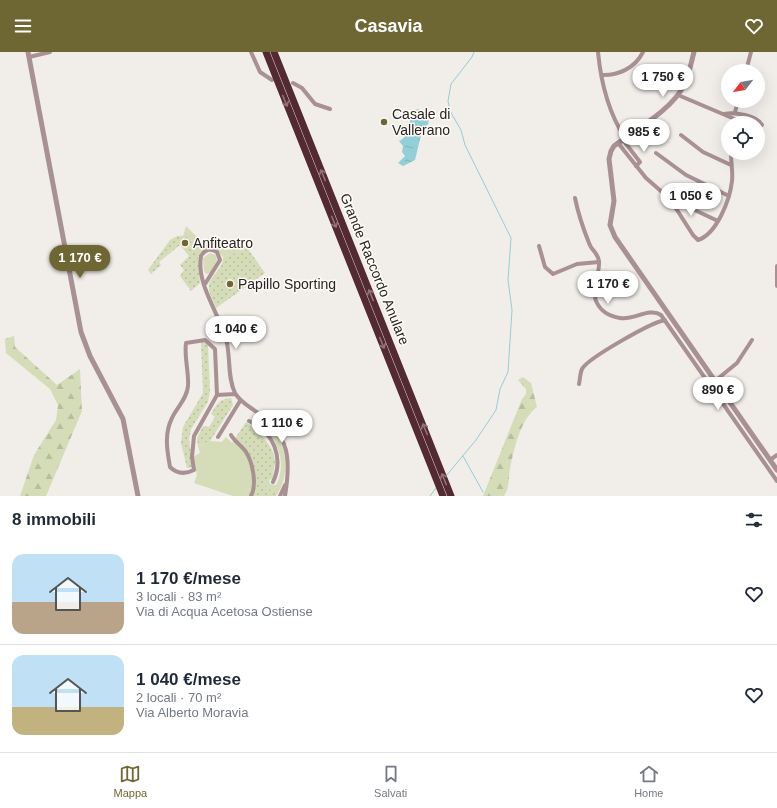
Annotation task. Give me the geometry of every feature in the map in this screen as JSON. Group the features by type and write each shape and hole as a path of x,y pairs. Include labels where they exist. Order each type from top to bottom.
{"highway":[{"name":"Grande Raccordo Anulare","path":"265,52 433,470 448,495"},
{"name":"Grande Raccordo Anulare","path":"274,52 439,465 448,495"}],"street":[{"path":"50,52 29,54 81,332 90,356 122,419 138,496"},
{"path":"251,52 259,70 272,80"},
{"path":"598,52 601,75 608,103 622,141 640,162 636,166 650,183 670,199 718,221"},
{"path":"601,75 613,75 627,69 636,62 643,52"},
{"path":"694,52 687,79 678,95 611,151 608,158 614,201 610,222 612,232 777,470"},
{"path":"748,64 751,52"},
{"path":"293,83 302,88 315,104 330,110"},
{"path":"678,95 727,116"},
{"path":"735,112 736,108"},
{"path":"724,114 735,112 746,116"},
{"path":"681,135 703,152 732,165"},
{"path":"656,153 686,175 729,196"},
{"path":"670,199 697,239 700,240 718,221 729,196 732,180 732,160"},
{"path":"575,198 588,242 597,254 599,262 595,298 605,313 610,316 628,319 655,312 660,314 777,481"},
{"path":"539,246 545,267 553,274 577,264 599,262"},
{"path":"205,284 220,260 217,252 212,250 205,251 200,258 206,292 225,335 231,378 236,394 240,400 262,416 279,432 285,444 288,456 288,479 285,496"},
{"path":"777,266 777,286"},
{"path":"579,384 581,370 592,360 644,328 665,320"},
{"path":"205,340 215,348 217,395 194,436 192,457 194,470 184,473 173,470 170,466 166,439 172,418 187,394 186,344 189,341 205,340"},
{"path":"715,381 737,363 752,340"},
{"path":"217,395 236,394"},
{"path":"218,437 240,400"},
{"path":"256,424 262,416"},
{"path":"249,421 256,424 274,444 278,456 278,472 273,482"},
{"path":"231,435 247,454 253,469 253,491 251,496"},
{"path":"770,460 777,455"},
{"path":"280,496 288,479"}],"green space":[{"path":"186,226 204,244 215,244 225,250 247,247 248,249 223,257 217,250 210,248 202,251 197,260 196,248 193,242 191,239 183,236"},
{"path":"177,236 185,236 191,240 195,245 197,252 200,283 191,291 180,276 184,270 180,265 189,256 180,245 159,262 161,265 151,274 148,270 170,240"},
{"path":"248,249 265,273 216,308 210,294 209,285 210,281 223,262 223,257"},
{"path":"210,253 216,255 217,260 210,273 206,274 204,271 203,258"},
{"path":"14,336 15,347 57,385 80,369 82,411 46,496 20,496 34,455 56,420 58,405 50,389 6,353 5,339"},
{"path":"201,342 205,342 208,345 210,391 208,402 191,429 189,439 193,467 187,468 181,443 183,427 203,393"},
{"path":"523,377 531,383 537,407 526,419 519,435 509,473 506,493 504,496 483,496 522,399 526,394 526,389 518,380"},
{"path":"231,398 233,405 210,441 198,446 197,438 203,426 209,427 215,417 211,414 215,407 221,401"},
{"path":"260,421 263,421 271,428 277,436 285,455 285,475 277,495 263,484 274,470 272,479 269,480 270,484 276,485 281,469 281,461 276,445 267,431 260,425"},
{"path":"246,422 263,437 272,450 275,464 272,473 263,484 277,495 276,496 245,496 253,481 247,454 234,440"},
{"path":"226,437 232,443 234,440 247,454 253,481 245,496 233,496 194,483 197,475 193,457 200,453 198,446 210,441 222,442"}],"water":[{"path":"419,109 420,112 425,113 426,111 430,113 428,124 421,135 415,160 403,166 398,163 405,156 402,152 403,146 399,141 403,139 407,132 415,110"}],"waterway":[{"path":"446,476 476,440 496,410 500,389 508,372 512,310 508,280 511,238 465,145 461,130 450,111 448,101 451,84 472,57 474,52"},
{"path":"463,456 483,492"},
{"path":"430,496 436,488"}],"place":[{"name":"Casale di Vallerano","path":"384,122"},
{"name":"Anfiteatro","path":"185,243"},
{"name":"Papillo Sporting","path":"230,284"}]}
